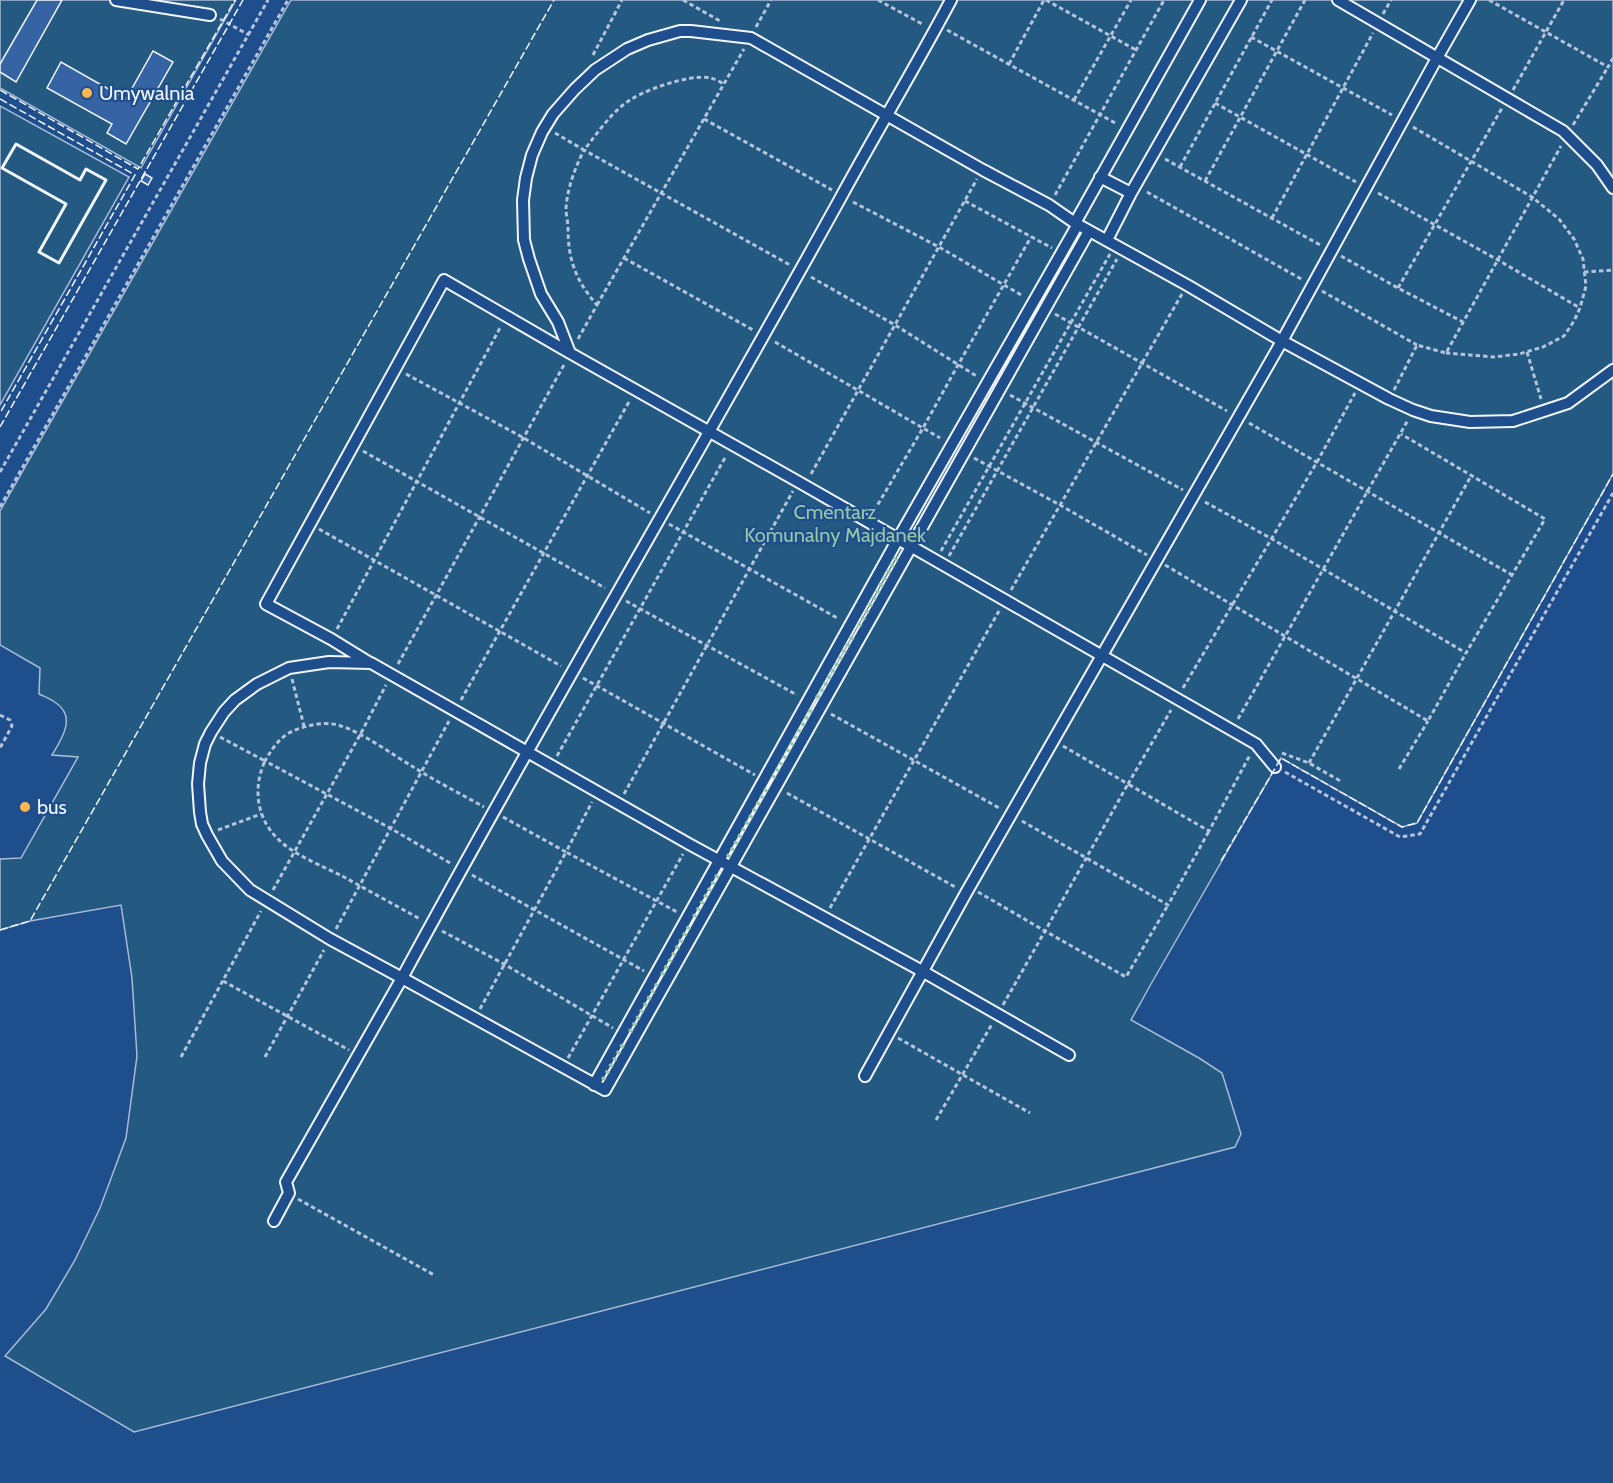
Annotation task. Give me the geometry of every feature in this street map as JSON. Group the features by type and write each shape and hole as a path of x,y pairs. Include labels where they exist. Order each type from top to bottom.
{"street":[{"path":"116,0 210,15"},
{"path":"273,1221 288,1193 286,1182 615,594 801,271 951,0"},
{"path":"594,1085 898,539 1061,254 1100,177 1200,0"},
{"path":"1114,245 1134,189 1241,0"},
{"path":"1338,0 1563,131 1597,165 1613,188"},
{"path":"865,1076 967,890 1282,342 1470,0"},
{"path":"570,353 558,322 541,294 524,240 526,178 532,154 553,114 595,70 627,49 658,36 691,31 751,38 1049,205 1089,231 1187,285 1282,342 1413,410 1431,416 1470,422 1513,421 1568,403 1613,370"},
{"path":"1100,177 1134,189"},
{"path":"371,663 329,662 289,668 257,684 235,700 211,732 200,763 198,784 200,812 207,835 222,861 250,890 267,902 605,1090 1089,231"},
{"path":"1069,1054 825,917 689,844 266,604 444,280 1256,744 1275,767"}],"path":[{"path":"0,472 268,0"},
{"path":"0,507 288,0"},
{"path":"595,70 591,59 622,0"},
{"path":"683,0 722,22"},
{"path":"181,1057 522,437 771,0"},
{"path":"878,0 1009,64 1100,114"},
{"path":"1009,64 1045,0 1136,50"},
{"path":"1074,100 1131,0"},
{"path":"1049,205 1164,0"},
{"path":"1180,167 1272,0"},
{"path":"1205,181 1305,0"},
{"path":"1489,0 1608,67"},
{"path":"1398,288 1564,0"},
{"path":"210,15 249,35"},
{"path":"1272,218 1378,23"},
{"path":"1134,189 1312,285 1417,345 1446,353 1494,357 1544,347 1564,336 1580,308 1586,285 1583,259 1574,239 1559,219 1533,197 1472,161 1251,38"},
{"path":"1446,353 1567,135 1613,58"},
{"path":"597,305 585,291 577,276 570,258 568,242 566,210 568,195 584,150 624,104 642,93 679,81 699,78 712,78 724,84"},
{"path":"1215,103 1580,308"},
{"path":"704,119 939,247 1034,302"},
{"path":"545,127 895,325 987,382"},
{"path":"1154,153 1463,322"},
{"path":"618,804 750,568 858,391 983,170"},
{"path":"966,201 1061,254"},
{"path":"868,522 1031,237"},
{"path":"940,563 990,466 1114,245"},
{"path":"940,563 997,470 1079,327 1114,245"},
{"path":"624,258 951,445"},
{"path":"1584,272 1613,270"},
{"path":"825,917 1187,285"},
{"path":"1046,309 1239,417 1512,575"},
{"path":"331,639 506,316"},
{"path":"1389,399 1417,345"},
{"path":"1527,352 1545,410"},
{"path":"396,368 522,437 659,518 851,626"},
{"path":"1045,931 1360,384"},
{"path":"999,389 1272,539 1466,653"},
{"path":"265,1057 421,772 636,390"},
{"path":"1232,730 1413,410"},
{"path":"1399,769 1545,519 1401,434"},
{"path":"552,765 733,445"},
{"path":"353,446 808,701"},
{"path":"963,453 1156,560 1428,721"},
{"path":"1309,763 1471,476"},
{"path":"1275,767 1400,837 1420,834 1613,493"},
{"path":"309,524 764,780"},
{"path":"289,668 304,726"},
{"path":"821,708 1168,905"},
{"path":"0,715 10,720 12,726 0,748"},
{"path":"622,1033 504,964 295,851 275,836 261,814 258,800 260,773 265,761 279,740 288,733 304,726 327,724 339,726 360,735 421,772 687,918"},
{"path":"211,732 390,828 654,976"},
{"path":"1053,740 1209,831"},
{"path":"776,787 1126,977 1256,744"},
{"path":"1277,752 1309,763 1342,782"},
{"path":"474,1018 597,792"},
{"path":"207,835 261,814"},
{"path":"563,1067 689,844"},
{"path":"223,981 358,1055"},
{"path":"889,1032 1030,1113"},
{"path":"288,1193 434,1275"}],"green space":[{"path":"0,0 236,0 141,168 0,88"},
{"name":"Cmentarz Komunalny Majdanek","path":"291,0 1613,0 1613,474 1417,823 1402,827 1281,758 1151,984 1131,1020 1222,1073 1241,1134 1235,1147 134,1432 5,1356 46,1309 75,1260 100,1208 126,1138 137,1056 132,978 121,905 30,921 0,930 0,859 21,858 78,757 52,755 65,729 66,715 56,703 39,694 40,668 0,645 0,511"},
{"path":"0,106 129,177 0,405"}],"building":[{"path":"37,0 62,0 16,82 0,72 0,64"},
{"name":"Umywalnia","path":"153,51 173,62 126,144 107,133 112,124 47,88 61,62 126,99"},
{"path":"145,174 152,178 148,185 141,181"}],"hedge":[{"path":"859,626 897,557"},
{"path":"817,698 855,633"},
{"path":"773,778 812,708"},
{"path":"728,857 767,788"},
{"path":"694,917 720,871"},
{"path":"662,975 690,925"},
{"path":"630,1032 657,984"},
{"path":"603,1080 625,1041"}],"fence":[{"path":"0,90 138,169 235,0"},
{"path":"0,427 243,0"},
{"path":"0,930 30,921 554,0"},
{"path":"0,99 135,175 0,413"},
{"path":"1221,861 1281,758 1402,827 1417,823 1613,474"}],"wall":[{"path":"16,144 80,180 86,169 106,180 59,263 39,252 66,204 2,168 16,144"}],"place":[{"name":"Umywalnia","path":"87,93"},
{"name":"bus","path":"25,807"}]}
